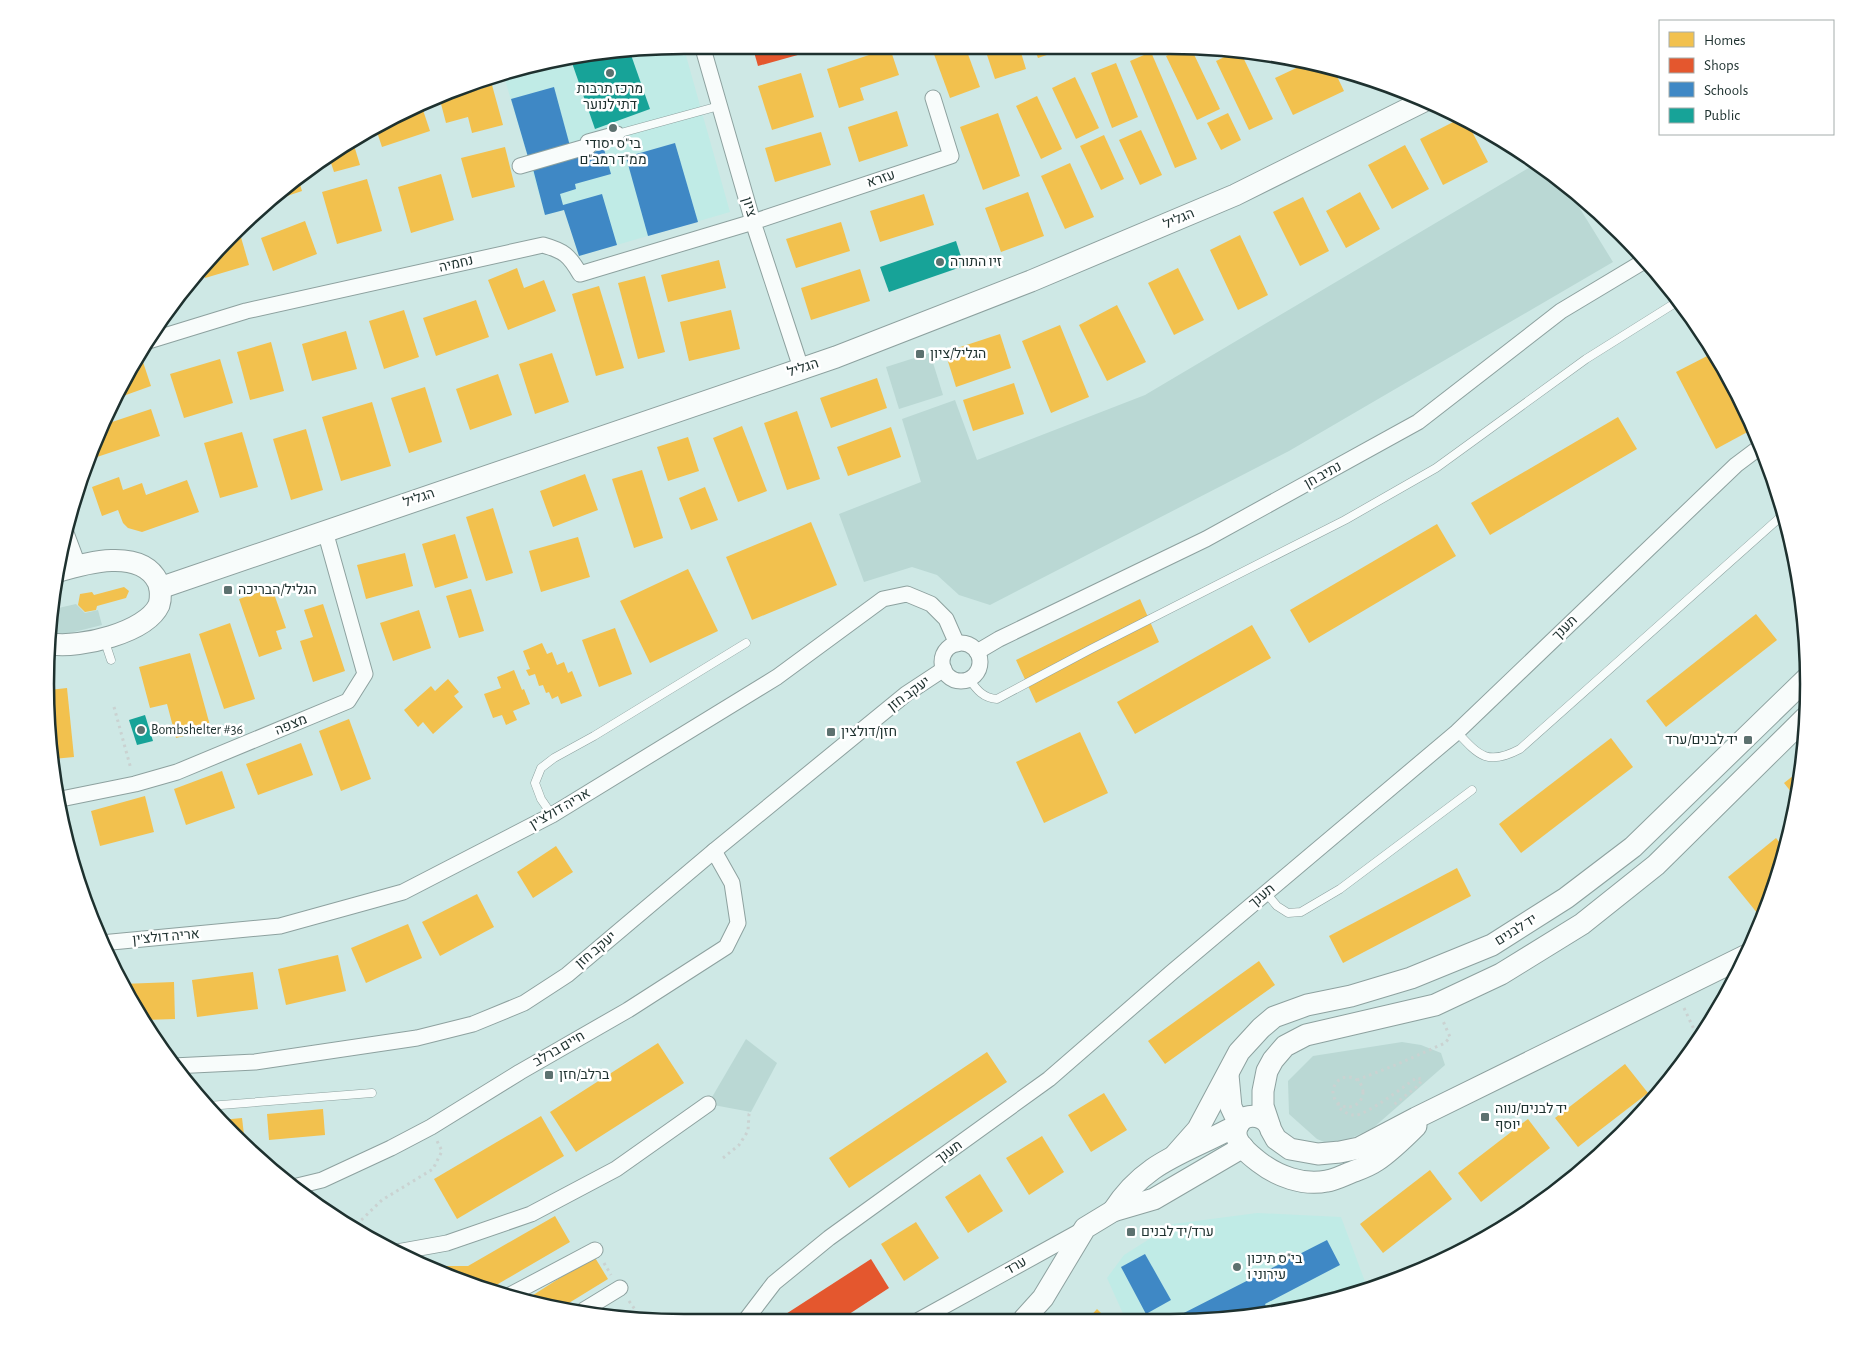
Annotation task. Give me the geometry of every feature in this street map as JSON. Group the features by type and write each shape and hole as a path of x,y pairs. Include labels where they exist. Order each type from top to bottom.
{"street":[{"name":"ציון","path":"704,54 718,106 801,368"},
{"name":"עזרא","path":"754,222 951,156 933,98"},
{"name":"הגליל","path":"160,588 836,357 1031,281 1235,195 1417,105"},
{"path":"520,166 589,146 588,142 617,134"},
{"name":"נחמיה","path":"157,339 246,311 543,245 560,250 566,254 572,259 580,274 754,222"},
{"name":"נתיב חן","path":"977,652 1007,635 1206,539 1418,422 1561,312 1640,264"},
{"name":"תענך","path":"750,1314 774,1283 829,1238 1050,1080 1457,732 1729,471 1755,451"},
{"name":"מצפה","path":"65,798 135,784 177,772 348,701 365,674 325,531"},
{"path":"70,543 78,565"},
{"path":"55,644 64,646 104,640 151,615 159,604 160,588 154,574 138,565 117,560 78,565 65,569"},
{"name":"אריה דולצ'ין","path":"109,941 280,926 403,892 552,815 777,677 883,599 906,594 931,604 946,620 957,644"},
{"path":"957,644 969,645 977,652 980,660 974,676 969,679 957,680 947,674 944,669 943,657 951,646 957,644"},
{"name":"יעקב חזן","path":"182,1066 255,1062 417,1038 473,1024 524,1003 567,975 714,851 906,694 944,669"},
{"name":"יד לבנים","path":"1175,1154 1198,1129 1239,1052 1274,1017 1307,1005 1351,996 1410,978 1492,945 1566,898 1633,848 1800,685"},
{"path":"1241,1137 1257,1151 1270,1141 1270,1128 1263,1106 1264,1085 1272,1060 1285,1046 1306,1035 1435,1005 1501,974 1582,924 1656,865 1799,724"},
{"name":"חיים ברלב","path":"301,1185 322,1180 391,1148 431,1126 628,1010 726,947 738,923 732,883 714,851"},
{"path":"1241,1137 1244,1118 1255,1116 1261,1117 1276,1139 1290,1149 1318,1154 1359,1148 1736,960"},
{"path":"1228,1075 1231,1107 1241,1137 1261,1163 1280,1175 1308,1182 1327,1182 1375,1162 1405,1138 1433,1110"},
{"path":"407,1250 447,1242 531,1214 616,1169 708,1104"},
{"name":"ערד","path":"929,1314 1113,1212 1154,1199 1241,1137 1228,1130 1175,1154 1132,1186 1113,1212"},
{"path":"1029,1314 1043,1298 1085,1228"},
{"path":"516,1292 595,1250"},
{"path":"589,1307 620,1288"}],"lane":[{"path":"617,134 718,106"},
{"path":"969,679 977,691 988,698 997,699 1345,520 1436,468 1586,359 1673,304"},
{"path":"1457,732 1470,746 1482,755 1494,758 1506,756 1520,749 1778,519"},
{"path":"104,640 110,660"},
{"path":"552,815 541,799 535,783 540,768 746,643"},
{"path":"1266,894 1288,913 1301,912 1340,889 1472,790"},
{"path":"215,1105 372,1093"}],"path":[{"path":"114,707 135,784"},
{"path":"1676,990 1695,1032"},
{"path":"1357,1080 1398,1064 1445,1042 1450,1037 1435,1005"},
{"path":"1338,1103 1346,1107 1356,1105 1362,1097 1363,1088 1357,1080 1352,1077 1343,1078 1336,1084 1333,1094 1338,1107 1347,1113 1356,1115 1366,1112 1416,1078 1422,1079 1419,1085 1385,1110"},
{"path":"722,1158 739,1145 748,1131 749,1114 751,1112"},
{"path":"358,1223 382,1200 433,1169 442,1151"}],"shaded area":[{"name":"בי\"ס יסודי ממ\"ד רמב\"ם","path":"686,54 730,212 579,256 564,210 545,215 505,80 561,66 602,59 643,55"},
{"name":"בי\"ס תיכון עירוני ו","path":"1257,1213 1341,1217 1366,1283 1333,1293 1252,1309 1211,1313 1123,1314 1107,1278 1124,1255 1173,1224"}],"green space":[{"path":"1530,167 1576,202 1613,262 1289,451 990,605 959,595 937,575 912,567 864,582 839,514 921,482 902,419 955,400 977,460 1145,395"},
{"path":"930,353 943,395 899,409 886,367"},
{"path":"76,604 85,613 98,610 102,625 66,634 56,633 58,608"},
{"path":"746,1039 777,1063 751,1112 708,1104"},
{"path":"1402,1042 1421,1045 1441,1053 1445,1065 1373,1128 1334,1146 1317,1139 1289,1114 1288,1081 1313,1056"}],"building: Homes":[{"path":"872,54 892,54 899,75 860,88 864,100 839,108 827,69"},
{"path":"934,54 968,54 980,87 950,98"},
{"path":"987,54 1021,54 1026,69 995,79"},
{"path":"1036,54 1050,54 1038,58"},
{"path":"1146,54 1152,54 1197,159 1175,168 1130,61"},
{"path":"1170,54 1194,55 1220,109 1197,120 1166,56"},
{"path":"1226,56 1243,58 1273,119 1249,130 1216,61"},
{"path":"1116,63 1138,117 1112,128 1091,73"},
{"path":"1298,67 1337,76 1344,91 1293,115 1275,78"},
{"path":"801,73 814,117 772,130 758,86"},
{"path":"1075,77 1099,128 1076,139 1052,88"},
{"path":"492,85 503,125 472,133 468,117 446,123 441,103 477,89"},
{"path":"1037,96 1062,149 1041,159 1016,106"},
{"path":"423,111 430,131 382,147 378,134"},
{"path":"897,111 908,146 859,162 848,127"},
{"path":"998,113 1020,176 983,190 960,127"},
{"path":"1228,113 1241,140 1221,150 1207,123"},
{"path":"1454,122 1472,131 1488,162 1443,185 1420,139"},
{"path":"1141,130 1162,175 1140,185 1119,140"},
{"path":"821,132 831,165 775,182 765,148"},
{"path":"1104,135 1124,179 1101,190 1080,146"},
{"path":"1405,145 1429,189 1392,209 1368,165"},
{"path":"355,147 360,165 334,172 331,162"},
{"path":"505,147 515,187 472,198 461,158"},
{"path":"1070,163 1094,217 1065,229 1041,176"},
{"path":"441,174 454,220 411,233 398,187"},
{"path":"367,179 382,231 337,244 322,192"},
{"path":"300,184 302,191 284,197"},
{"path":"1028,192 1044,236 1001,252 985,208"},
{"path":"1360,192 1380,229 1346,248 1326,211"},
{"path":"924,194 934,225 880,242 870,211"},
{"path":"1303,197 1329,251 1300,266 1273,212"},
{"path":"305,221 317,254 273,271 261,238"},
{"path":"841,222 850,251 796,268 786,239"},
{"path":"1240,235 1268,295 1238,310 1210,250"},
{"path":"241,236 249,265 205,278 204,275 210,268"},
{"path":"719,260 726,288 668,302 661,275"},
{"path":"517,268 524,288 544,280 556,311 508,330 488,280"},
{"path":"1178,268 1204,320 1174,335 1148,283"},
{"path":"860,269 870,301 811,320 801,288"},
{"path":"645,276 665,352 638,359 618,283"},
{"path":"599,286 624,368 596,376 572,294"},
{"path":"476,300 489,337 436,356 423,318"},
{"path":"1117,305 1146,362 1107,381 1079,325"},
{"path":"404,310 419,357 384,369 369,321"},
{"path":"731,310 740,349 689,361 680,322"},
{"path":"1060,325 1089,397 1051,413 1022,341"},
{"path":"346,331 357,369 312,381 302,344"},
{"path":"1000,334 1011,368 956,387 945,352"},
{"path":"271,342 284,391 250,400 237,352"},
{"path":"552,353 569,402 535,414 519,364"},
{"path":"1708,356 1735,405 1747,432 1716,449 1676,372"},
{"path":"220,359 233,403 184,418 170,374"},
{"path":"143,361 151,386 124,396"},
{"path":"498,374 512,415 470,430 456,389"},
{"path":"877,378 887,408 831,428 820,398"},
{"path":"1014,383 1024,414 973,431 963,400"},
{"path":"425,387 442,442 409,453 391,398"},
{"path":"372,402 391,466 341,481 322,417"},
{"path":"151,409 160,436 96,457 111,422"},
{"path":"797,411 820,479 787,490 764,423"},
{"path":"1618,417 1637,449 1490,535 1471,503"},
{"path":"742,426 767,491 738,502 713,438"},
{"path":"891,427 901,457 848,476 837,447"},
{"path":"306,429 323,490 291,500 273,439"},
{"path":"242,432 258,487 220,498 204,443"},
{"path":"688,437 699,471 668,481 657,447"},
{"path":"642,470 663,538 634,548 612,479"},
{"path":"585,474 598,510 553,527 540,491"},
{"path":"119,477 123,490 142,483 146,495 187,480 199,512 142,532 128,528 123,523 118,510 102,516 92,487"},
{"path":"705,487 718,520 691,530 679,498"},
{"path":"493,508 513,573 486,581 466,517"},
{"path":"811,522 837,585 752,620 726,557"},
{"path":"1437,524 1456,556 1309,643 1290,610"},
{"path":"455,534 468,578 435,588 422,544"},
{"path":"578,537 590,577 541,592 529,551"},
{"path":"405,553 413,586 366,599 357,565"},
{"path":"688,569 718,631 650,663 620,601"},
{"path":"124,587 129,591 126,598 97,606 96,610 85,612 78,605 80,594 92,592 94,595"},
{"path":"272,588 286,628 276,631 282,649 259,657 239,599"},
{"path":"471,589 484,631 459,638 446,596"},
{"path":"1140,599 1159,642 1036,703 1016,660"},
{"path":"323,604 345,671 313,682 300,641 313,637 304,610"},
{"path":"419,610 431,648 393,661 380,623"},
{"path":"1756,614 1777,640 1666,727 1646,701"},
{"path":"230,623 255,699 224,709 199,634"},
{"path":"1252,625 1271,658 1135,734 1117,702"},
{"path":"615,628 632,674 599,687 582,640"},
{"path":"542,643 547,654 552,652 557,665 564,662 568,673 572,671 582,696 561,704 558,696 552,699 549,692 546,693 543,685 539,686 535,674 529,676 526,670 530,669 523,651"},
{"path":"190,653 211,729 176,738 167,704 150,708 139,667"},
{"path":"514,670 530,704 513,711 517,720 506,725 502,715 493,718 484,694 501,688 497,677"},
{"path":"448,679 459,692 454,696 463,707 433,734 423,722 418,727 404,710 431,686 435,691"},
{"path":"67,688 74,757 58,758 54,689"},
{"path":"349,719 371,779 341,791 319,731"},
{"path":"1080,732 1108,793 1044,823 1016,762"},
{"path":"1611,738 1633,767 1521,853 1499,824"},
{"path":"301,743 313,775 258,795 246,764"},
{"path":"222,771 235,808 186,825 174,789"},
{"path":"1793,776 1791,791 1784,783"},
{"path":"145,796 154,832 100,846 91,811"},
{"path":"1776,838 1780,843 1767,887 1757,913 1728,877"},
{"path":"556,846 573,872 533,898 517,872"},
{"path":"1457,868 1471,896 1343,963 1329,936"},
{"path":"477,894 494,927 440,956 422,922"},
{"path":"408,924 422,958 366,983 351,948"},
{"path":"338,955 346,991 286,1005 278,969"},
{"path":"1259,961 1275,985 1165,1064 1148,1041"},
{"path":"253,972 258,1009 197,1017 192,980"},
{"path":"174,982 175,1019 151,1020 130,984"},
{"path":"658,1043 684,1083 576,1152 550,1112"},
{"path":"987,1052 1007,1082 849,1188 829,1158"},
{"path":"1625,1064 1648,1093 1578,1147 1555,1118"},
{"path":"1104,1093 1127,1130 1091,1152 1068,1115"},
{"path":"323,1109 325,1135 269,1140 267,1114"},
{"path":"541,1116 564,1156 457,1219 434,1179"},
{"path":"242,1118 244,1136 238,1130 228,1119"},
{"path":"1528,1119 1550,1148 1481,1202 1458,1173"},
{"path":"1042,1136 1064,1172 1029,1195 1006,1158"},
{"path":"1430,1170 1452,1199 1383,1253 1360,1224"},
{"path":"980,1174 1003,1211 968,1233 945,1197"},
{"path":"555,1216 570,1242 496,1285 443,1266 468,1266"},
{"path":"916,1222 939,1258 904,1281 881,1244"},
{"path":"594,1256 608,1279 568,1303 532,1296"},
{"path":"1097,1309 1102,1314 1092,1314"}],"building: Shops":[{"path":"755,54 801,54 758,66"},
{"path":"871,1259 889,1288 849,1314 786,1314"}],"building: Schools":[{"path":"554,87 570,146 528,157 511,99"},
{"path":"675,143 698,222 648,236 626,157"},
{"path":"604,149 611,174 575,184 576,189 560,194 563,205 602,194 617,245 579,256 564,210 545,215 533,169"},
{"path":"1327,1240 1340,1265 1265,1304 1266,1307 1211,1313 1182,1314"},
{"path":"1145,1254 1171,1300 1146,1314 1121,1267"}],"building: Public":[{"path":"631,56 650,109 595,129 572,64"},
{"path":"956,241 964,266 889,292 880,267"},
{"name":"Bombshelter #36","path":"145,715 153,741 137,745 129,720"}],"place":[{"name":"מרכז תרבות דתי לנוער","path":"610,73"},
{"name":"בי\"ס יסודי ממ\"ד רמב\"ם","path":"613,128"},
{"name":"זיו התורה","path":"940,262"},
{"name":"הגליל/ציון","path":"920,354"},
{"name":"הגליל/הבריכה","path":"228,590"},
{"name":"Bombshelter #36","path":"141,730"},
{"name":"חזן/דולצין","path":"831,732"},
{"name":"יד לבנים/ערד","path":"1748,740"},
{"name":"ברלב/חזן","path":"549,1075"},
{"name":"יד לבנים/נווה יוסף","path":"1485,1117"},
{"name":"ערד/יד לבנים","path":"1131,1232"},
{"name":"בי\"ס תיכון עירוני ו","path":"1237,1267"}]}
